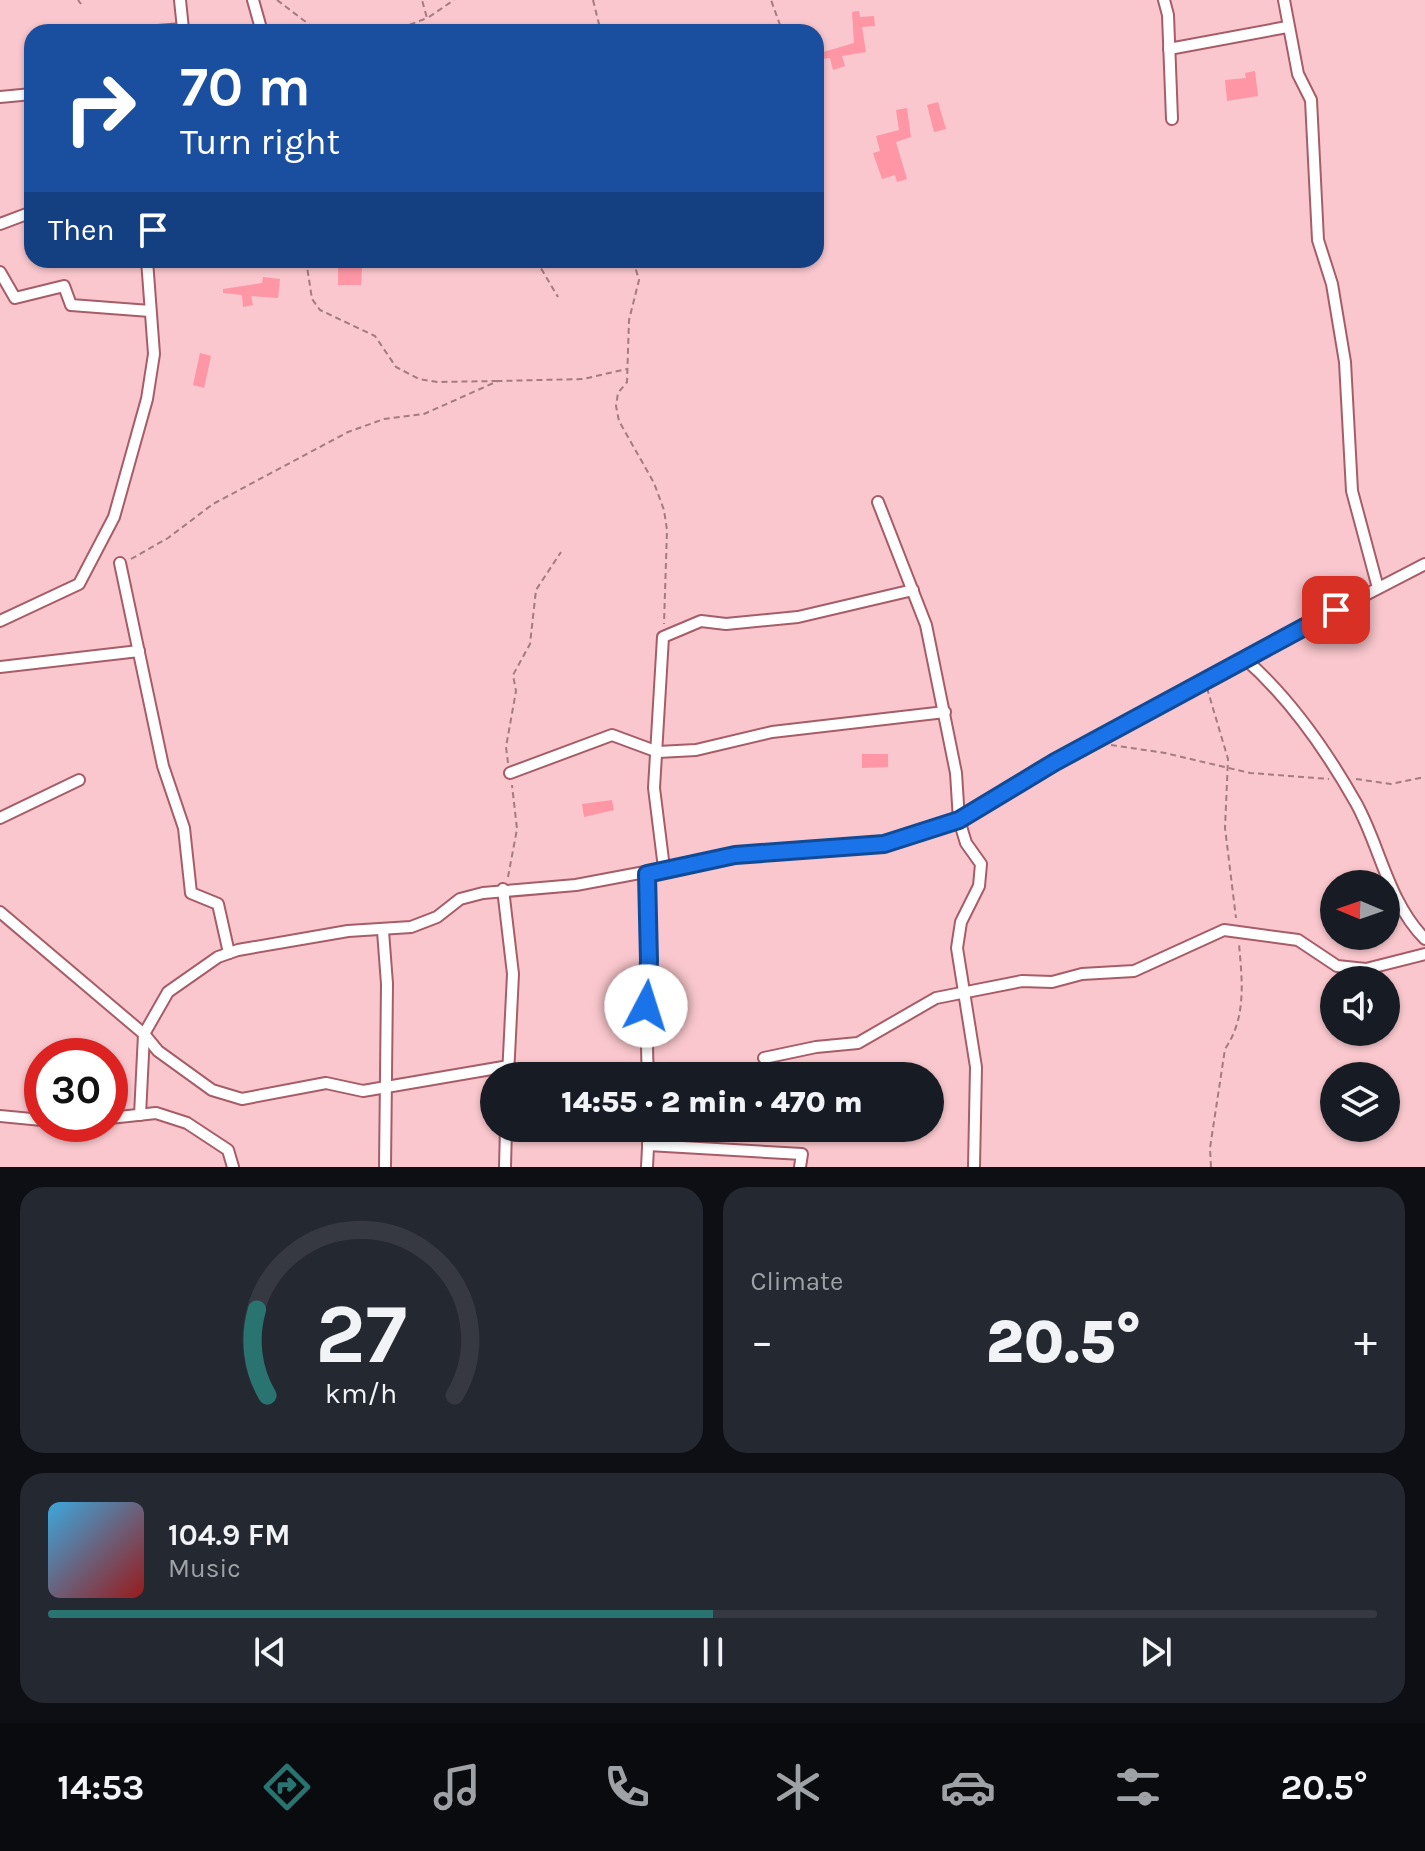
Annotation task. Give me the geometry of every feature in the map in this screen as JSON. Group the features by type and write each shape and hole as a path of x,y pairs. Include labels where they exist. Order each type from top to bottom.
{"street":[{"path":"180,0 182,24"},
{"path":"253,0 260,24"},
{"path":"1164,0 1172,119"},
{"path":"1284,0 1298,74 1311,100 1318,240 1332,284 1345,362 1352,491 1378,588"},
{"path":"1169,49 1287,27"},
{"path":"0,97 24,95"},
{"path":"0,224 24,215"},
{"path":"0,621 79,584 114,517 147,399 154,354 147,268"},
{"path":"0,272 15,298 64,286 71,305 150,311"},
{"path":"878,502 926,625 956,773 959,820 966,843 981,864 979,886 961,922 957,948 976,1067 974,1167"},
{"path":"120,563 163,766 184,828 191,893 218,904 229,953"},
{"path":"140,1115 144,1034 168,992 218,957 348,931 411,927 437,917 460,899 503,889 576,885 735,855 884,844 959,820 1244,658 1425,564"},
{"path":"664,868 654,788 663,637 701,621 726,624 798,617 913,590"},
{"path":"0,667 139,651"},
{"path":"1244,658 1292,704 1357,804 1384,872 1425,939"},
{"path":"510,773 612,735 658,752 696,750 772,732 945,712"},
{"path":"0,818 79,780"},
{"path":"647,874 649,961 644,1029 647,1062"},
{"path":"503,889 513,974 509,1062"},
{"path":"0,912 144,1034 158,1051 212,1090 242,1099 326,1083 363,1091 480,1075"},
{"path":"764,1058 816,1047 858,1043 918,1007 965,991 1022,981 1052,982 1082,974 1134,971 1224,930 1298,940 1337,966 1366,969 1425,954"},
{"path":"383,931 387,984 385,1167"},
{"path":"128,1116 156,1113 187,1123 228,1150 233,1167"},
{"path":"0,1116 24,1118"},
{"path":"505,1167 506,1142"},
{"path":"647,1167 648,1142"},
{"path":"648,1145 802,1154 800,1167"}],"path":[{"path":"78,0 81,4"},
{"path":"277,0 308,24"},
{"path":"422,0 427,18"},
{"path":"412,24 454,0"},
{"path":"593,0 599,24"},
{"path":"771,0 780,24"},
{"path":"307,268 312,299 320,310 375,336 396,367 419,379 583,379 627,369"},
{"path":"541,268 558,297"},
{"path":"635,268 639,280 629,320 627,382 616,399 619,421 654,483 666,519 663,637"},
{"path":"120,563 168,538 213,504 348,432 384,419 424,414 498,381"},
{"path":"503,889 515,851 517,829 506,747 516,691 513,675 530,644 536,590 561,552"},
{"path":"1088,744 1129,746 1272,777 1391,784 1425,777"}],"building":[{"path":"859,11 860,17 874,16 875,26 862,27 866,52 842,56 845,66 833,70 830,58 824,59 824,52 854,43 852,12"},
{"path":"1255,71 1258,96 1227,101 1225,80 1246,78 1245,73"},
{"path":"938,102 946,129 934,132 927,105"},
{"path":"907,108 911,137 896,142 907,179 897,182 895,175 882,179 873,153 880,151 876,136 899,130 896,110"},
{"path":"338,268 362,268 361,285 338,285"},
{"path":"263,277 280,279 278,298 251,296 253,305 243,307 242,295 223,293 223,289 262,283"},
{"path":"200,353 211,356 204,388 193,385"},
{"path":"862,754 888,754 888,767 862,768"},
{"path":"612,800 614,810 584,817 582,804"}],"route":[{"path":"646,1006 649,961 647,874 735,855 884,844 959,820 1055,762 1336,610"}]}
